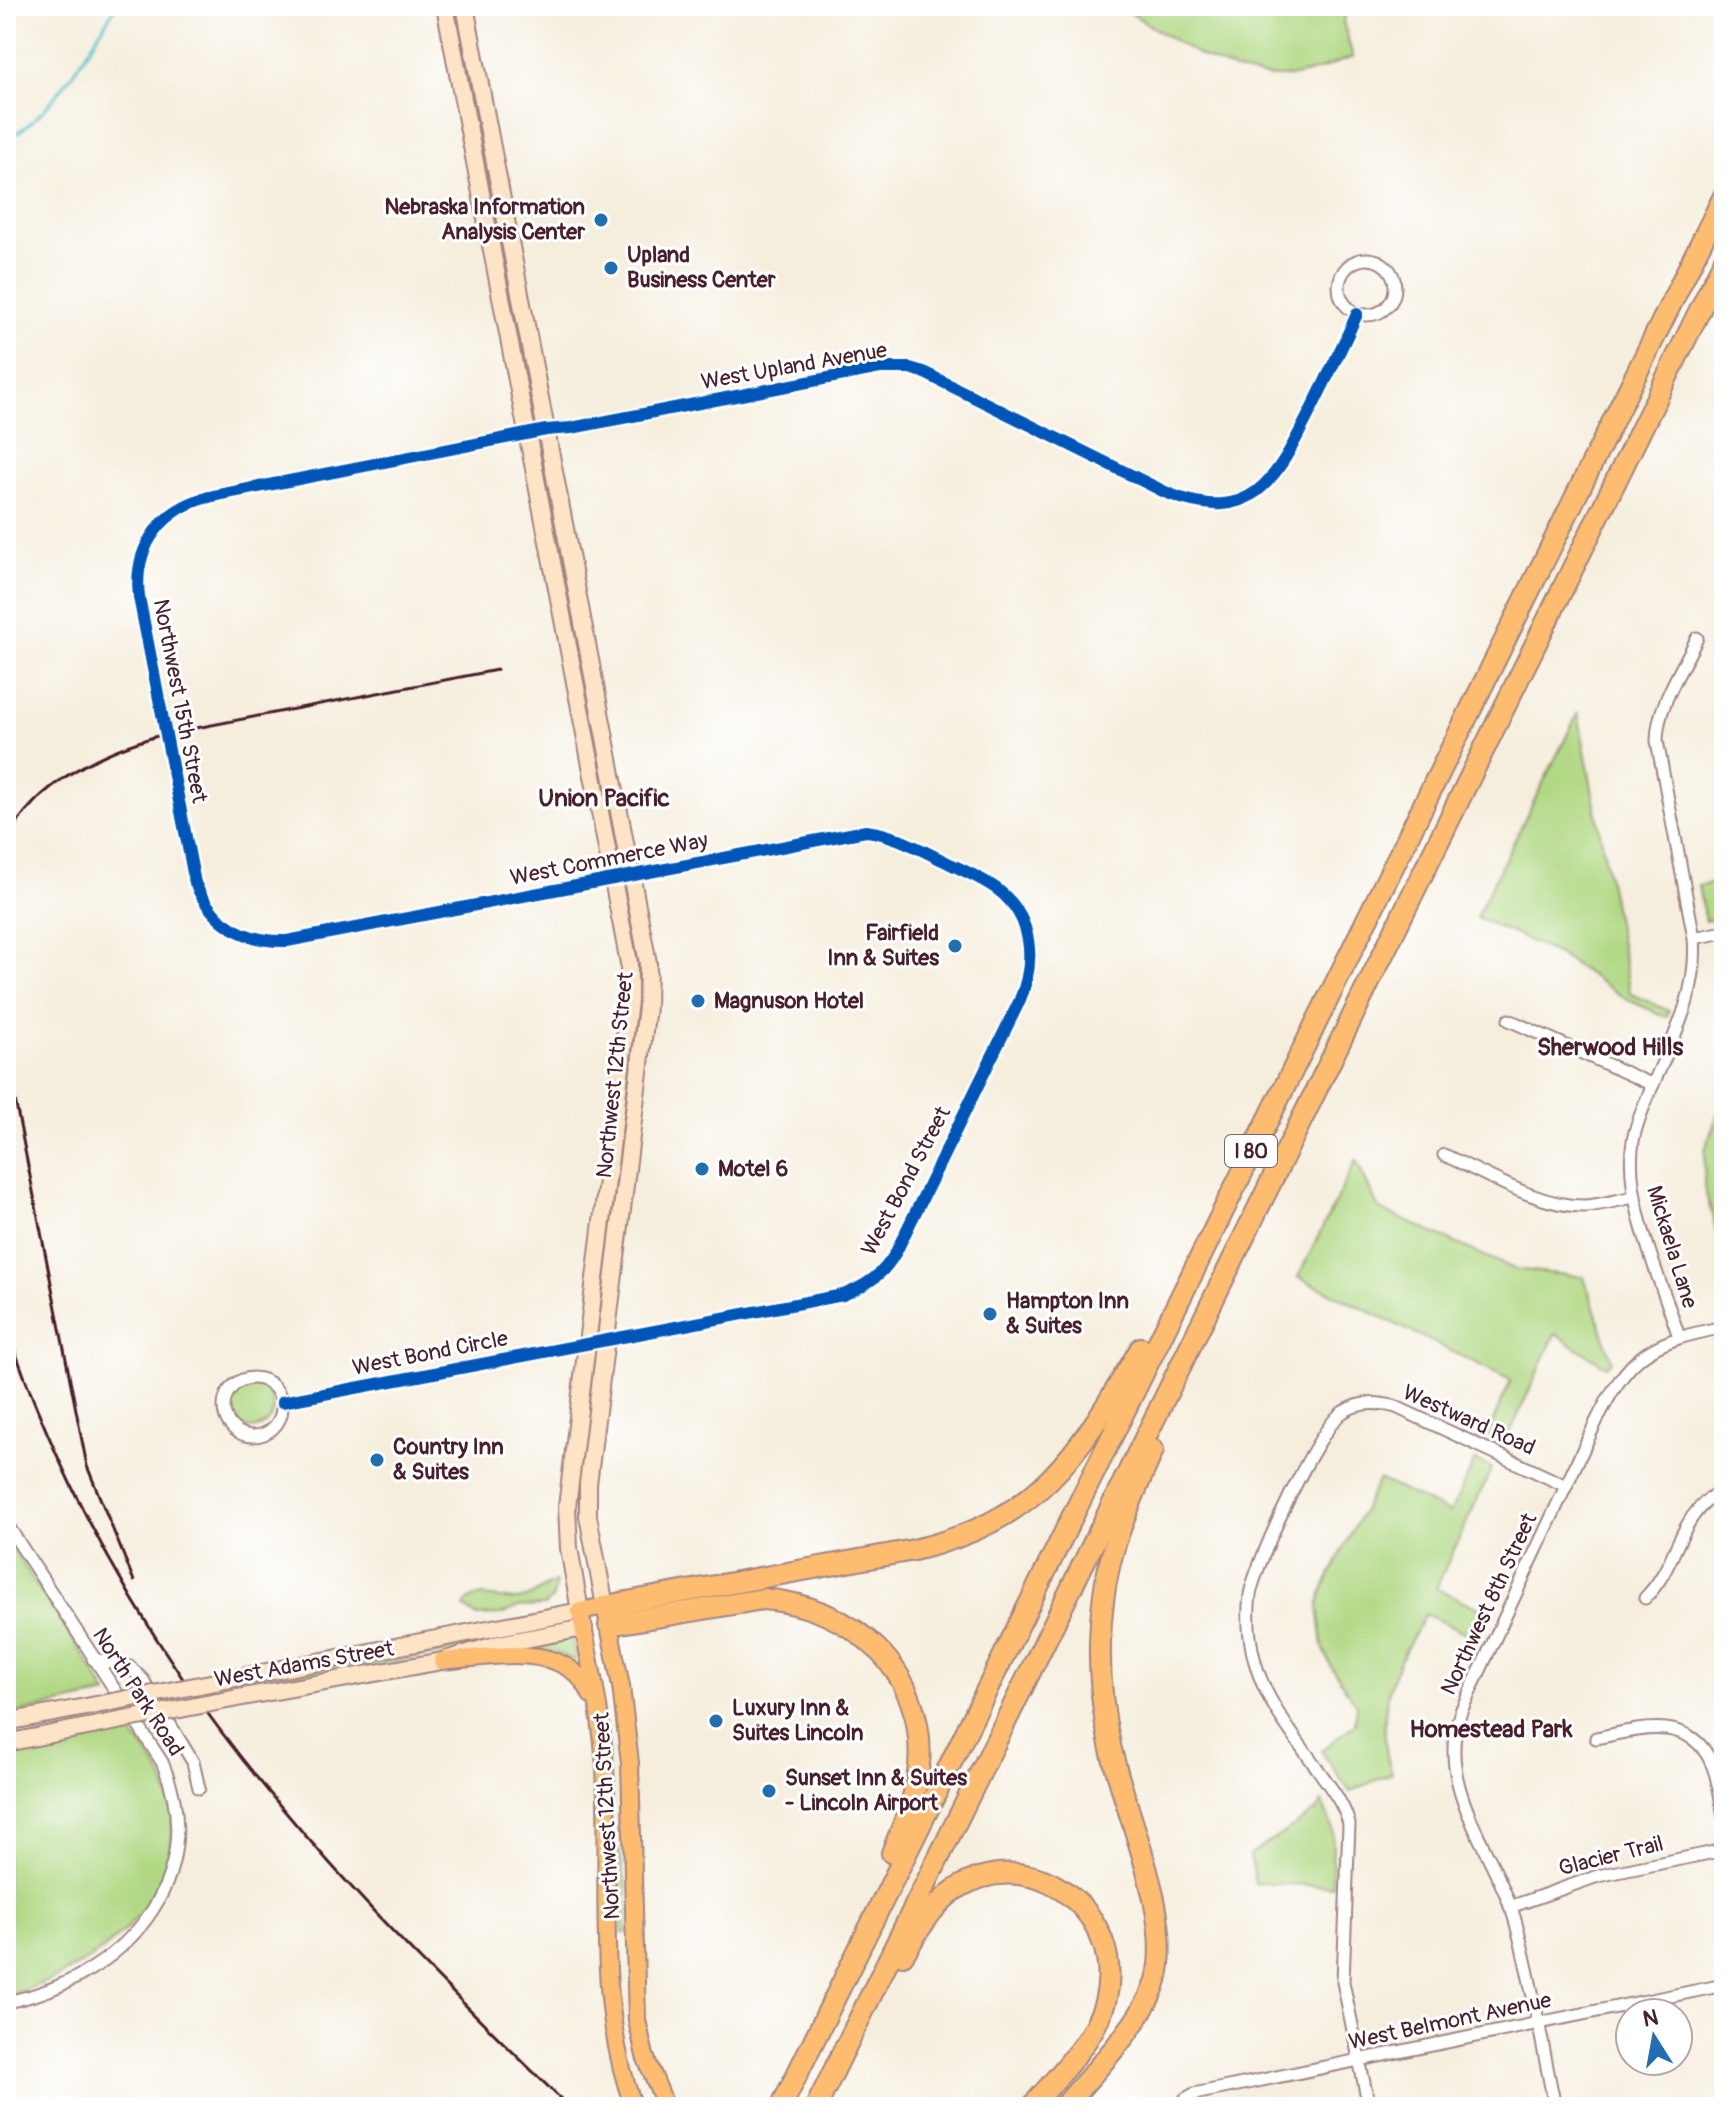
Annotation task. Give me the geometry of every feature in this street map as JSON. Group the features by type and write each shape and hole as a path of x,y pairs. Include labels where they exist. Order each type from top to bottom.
{"highway":[{"name":"I 80","path":"781,2107 1724,196"},
{"name":"I 80","path":"816,2107 1724,261"},
{"path":"607,1616 941,1544 994,1521 1018,1506 1051,1479 1079,1449 1219,1217"},
{"path":"1064,2107 1140,2013 1156,1981 1161,1947 1158,1916 1105,1720 1102,1623 1112,1559 1127,1512 1247,1227"},
{"path":"607,1616 782,1600 819,1610 855,1629 885,1657 902,1682 918,1730 916,1787 831,2005"},
{"path":"845,2047 919,1930 945,1898 965,1884 993,1876 1019,1875 1048,1881 1073,1897 1091,1918 1107,1958 1108,1987 1097,2021 1085,2041 1032,2107"}],"main road":[{"name":"Northwest 12th Street","path":"445,6 628,948 629,1001 567,1507 569,1548 600,1715 605,1768 611,2022 622,2077 634,2107"},
{"name":"Northwest 12th Street","path":"465,6 647,955 648,993 587,1500 621,1686 630,1763 637,2020 645,2056 666,2107"},
{"name":"West Adams Street","path":"6,1722 580,1611 607,1616"},
{"name":"West Adams Street","path":"6,1743 442,1661 499,1644 584,1628 607,1616"},
{"path":"442,1661 512,1656 553,1660 577,1674 587,1685 600,1715"}],"street":[{"path":"1366,259 1375,260 1390,271 1395,289 1393,298 1373,315 1357,314 1342,302 1338,283 1348,266 1366,259"},
{"name":"West Upland Avenue","path":"163,520 179,508 202,498 880,368 910,368 923,372 1167,493 1196,504 1226,504 1255,493 1279,471 1357,314"},
{"name":"Northwest 15th Street","path":"163,520 142,555 138,587 192,872 199,894"},
{"name":"Mickaela Lane","path":"1679,1337 1634,1197 1631,1168 1633,1139 1692,989 1695,970 1694,938 1657,741 1660,717 1688,664 1697,638"},
{"name":"West Commerce Way","path":"199,894 209,909 230,928 254,939 287,941 866,831 893,837 980,880 1003,895 1020,915"},
{"name":"West Bond Street","path":"586,1343 843,1295 866,1284 886,1268 1026,985 1031,955 1020,915"},
{"path":"1694,938 1724,932"},
{"path":"1509,1020 1653,1085"},
{"path":"1444,1155 1537,1196 1565,1204 1599,1204 1634,1197"},
{"name":"Northwest 8th Street","path":"1555,2107 1510,1907 1456,1781 1452,1756 1454,1732 1566,1486 1623,1373 1646,1353 1679,1337 1724,1327"},
{"name":"West Bond Circle","path":"282,1402 586,1343"},
{"path":"247,1379 265,1381 278,1393 282,1402 279,1421 264,1434 244,1435 231,1427 225,1414 227,1396 232,1388 247,1379"},
{"name":"Westward Road","path":"1359,2061 1343,1982 1350,1835 1347,1818 1340,1801 1270,1701 1255,1665 1248,1616 1257,1569 1323,1433 1343,1412 1354,1406 1375,1403 1396,1407 1566,1486"},
{"path":"1645,1598 1668,1569 1693,1514 1724,1489"},
{"name":"North Park Road","path":"6,1523 154,1748 166,1772 177,1815 174,1864 169,1881 153,1909 112,1952 72,1979 35,1995 6,2002"},
{"path":"93,1659 130,1667 143,1680 193,1762 199,1788"},
{"path":"1596,1738 1661,1727 1688,1736 1699,1744 1711,1761 1724,1816"},
{"name":"Glacier Trail","path":"1510,1907 1598,1876 1724,1850"},
{"name":"West Belmont Avenue","path":"1184,2103 1194,2094 1724,1985"},
{"path":"1359,2061 1369,2107"}],"green space":[{"path":"1119,6 1350,6 1343,22 1353,57 1300,75 1275,77 1251,74 1205,57"},
{"path":"477,110 519,317 516,318 507,295 472,111"},
{"path":"564,585 577,614 604,766 592,732"},
{"path":"1578,713 1630,993 1669,1011 1667,1017 1628,1000 1558,954 1476,917"},
{"path":"1724,881 1724,917 1705,921 1698,886"},
{"path":"631,1038 634,1058 615,1213 612,1212 610,1194"},
{"path":"1724,1096 1724,1256 1704,1187 1705,1150"},
{"path":"1356,1160 1379,1209 1514,1269 1584,1277 1612,1361 1606,1366 1555,1334 1505,1444 1487,1435 1511,1380 1298,1277"},
{"path":"251,1385 267,1391 273,1407 267,1423 251,1429 235,1423 229,1407 235,1391"},
{"path":"1475,1460 1492,1468 1436,1588 1489,1613 1477,1638 1425,1614 1399,1663 1388,1693 1385,1733 1392,1773 1350,1792 1321,1751 1355,1724 1357,1706 1331,1666 1323,1647 1318,1606 1325,1585 1379,1479 1450,1513"},
{"path":"6,1539 88,1662 107,1694 6,1715"},
{"path":"556,1582 553,1598 544,1606 518,1607 501,1615 476,1616 464,1607 468,1601 480,1596 521,1599"},
{"path":"562,1623 459,1650 256,1687 255,1680"},
{"path":"571,1638 575,1661 538,1649 537,1646"},
{"path":"126,1726 161,1774 172,1820 169,1857 155,1890 134,1920 107,1946 75,1968 41,1984 6,1995 6,1749"},
{"path":"1322,1802 1333,1829 1332,1886 1255,1883 1250,1855 1315,1812"},
{"path":"619,1849 627,1888 626,1933 622,1933"}],"waterway":[{"path":"6,139 38,116 53,99 82,61 116,6"}],"railway":[{"path":"6,841 19,820 53,785 119,749 165,734 497,670"},
{"path":"6,1054 87,1466 134,1581"},
{"path":"6,1325 60,1462 104,1550 181,1676 269,1792 364,1901 569,2107"}],"cycle path":[{"path":"282,1402 843,1295 867,1283 886,1267 896,1252 1019,1002 1028,972 1028,941 1018,913 997,889 905,842 866,831 287,941 243,934 210,909 195,883 139,597 141,561 155,531 166,519 195,501 213,496 880,368 910,368 923,372 1167,493 1197,502 1222,504 1242,499 1259,489 1274,474 1299,433 1357,314"}],"place":[{"name":"Nebraska Information Analysis Center","path":"601,220"},
{"name":"Upland Business Center","path":"611,268"},
{"name":"Fairfield Inn & Suites","path":"955,946"},
{"name":"Magnuson Hotel","path":"698,1001"},
{"name":"Motel 6","path":"702,1169"},
{"name":"Hampton Inn & Suites","path":"990,1314"},
{"name":"Country Inn & Suites","path":"377,1460"},
{"name":"Luxury Inn & Suites Lincoln","path":"716,1721"},
{"name":"Sunset Inn & Suites - Lincoln Airport","path":"769,1791"}],"district":[{"name":"Union Pacific","path":"604,798"},
{"name":"Sherwood Hills","path":"1610,1047"},
{"name":"Homestead Park","path":"1491,1729"}]}
